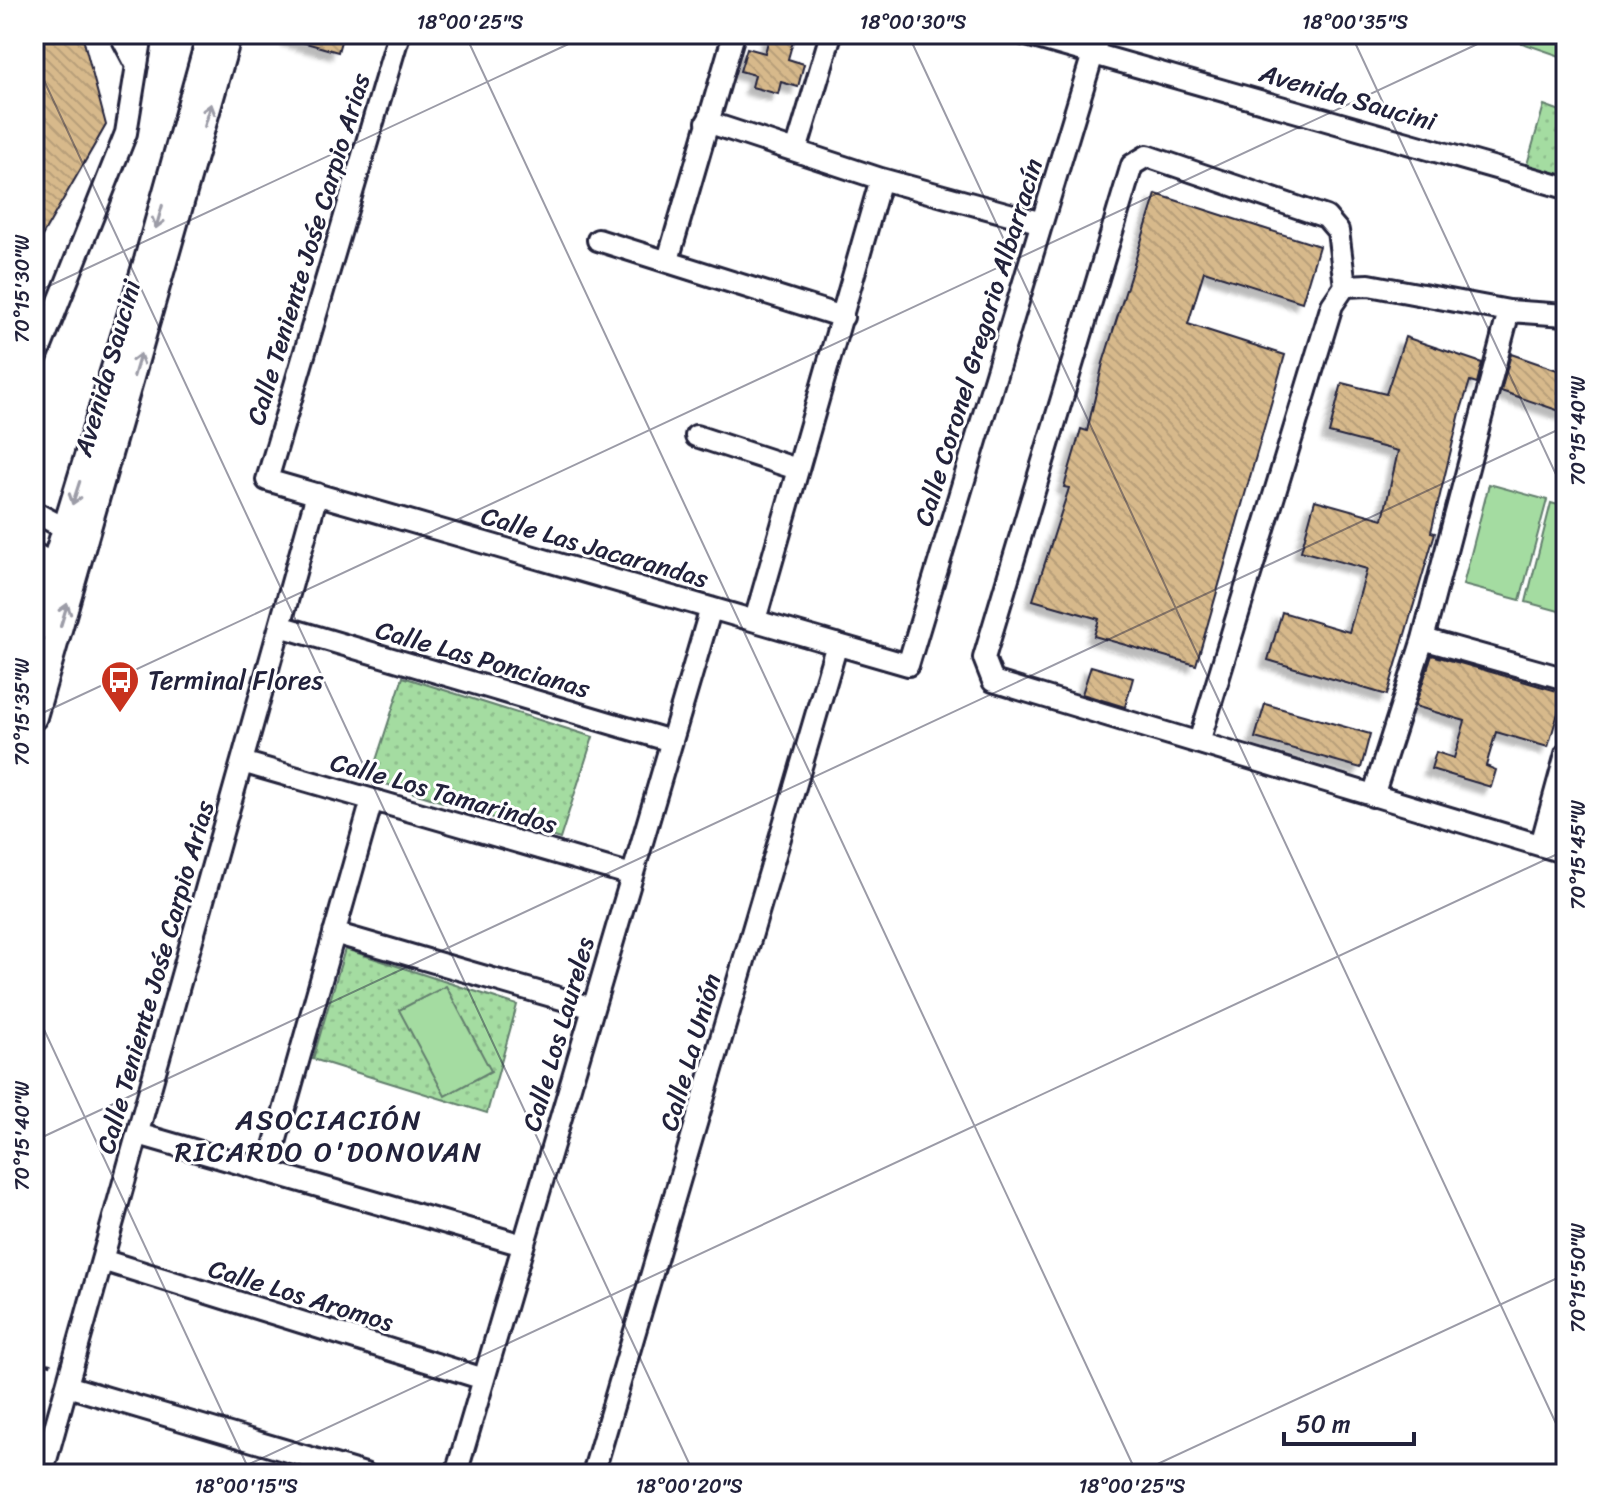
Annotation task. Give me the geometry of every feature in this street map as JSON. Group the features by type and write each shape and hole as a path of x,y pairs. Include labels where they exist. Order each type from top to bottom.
{"main road":[{"name":"Avenida Saucini","path":"156,263 210,34"},
{"name":"Avenida Saucini","path":"34,631 55,564 76,534 156,263 229,34"},
{"name":"Avenida Saucini","path":"34,717 55,564"}],"street":[{"path":"120,34 137,66"},
{"path":"34,364 126,133 142,34"},
{"name":"Calle Teniente Jośe Carpio Arias","path":"267,480 399,34"},
{"path":"668,260 734,34"},
{"path":"796,151 831,34"},
{"name":"Avenida Saucini","path":"1023,34 1096,44 1566,188"},
{"name":"Calle Coronel Gregorio Albarracín","path":"908,665 1096,44"},
{"path":"707,122 881,179 1042,223"},
{"path":"1199,742 1332,305 1345,286 1338,231 1326,217 1147,156 1132,165 984,658 993,681 1566,853"},
{"path":"755,620 881,179"},
{"path":"598,240 843,317"},
{"path":"1345,286 1369,285 1509,311 1566,315"},
{"path":"1373,796 1423,639 1509,311"},
{"path":"696,436 797,469"},
{"name":"Calle Las Jacarandas","path":"267,480 908,665"},
{"name":"Calle Teniente Jośe Carpio Arias","path":"42,1474 317,494"},
{"path":"34,512 76,534"},
{"name":"Calle Los Laureles","path":"456,1474 711,608"},
{"name":"Calle Las Poncianas","path":"280,626 671,741"},
{"path":"1423,639 1566,679"},
{"name":"Calle La Unión","path":"593,1474 837,644"},
{"path":"1541,845 1566,754"},
{"name":"Calle Los Tamarindos","path":"242,762 632,875"},
{"path":"267,1171 372,800"},
{"path":"334,933 593,1008"},
{"path":"138,1134 523,1245"},
{"name":"Calle Los Aromos","path":"102,1260 484,1379"},
{"path":"67,1386 365,1474"}],"green space":[{"path":"1496,34 1566,34 1566,58"},
{"path":"1544,105 1566,113 1566,180 1526,168"},
{"path":"1489,484 1547,500 1520,600 1463,585"},
{"path":"1551,503 1566,507 1566,613 1526,602"},
{"path":"403,677 593,737 560,839 370,779"},
{"path":"345,949 517,1005 487,1113 313,1059"},
{"path":"446,986 491,1071 445,1096 399,1010"}],"building":[{"path":"34,34 82,34 106,125 34,250 34,149 45,128 37,81 34,82"},
{"path":"289,34 343,34 338,52 288,38"},
{"path":"770,34 795,34 788,59 804,64 798,87 781,82 778,94 752,87 755,75 740,71 747,48 765,53"},
{"path":"1156,194 1319,246 1302,302 1204,271 1188,324 1285,355 1196,665 1094,636 1099,619 1033,600 1069,488 1064,487 1081,429 1087,431 1103,363"},
{"path":"1405,337 1482,363 1477,383 1470,381 1460,413 1431,532 1435,533 1387,695 1268,660 1282,612 1349,632 1367,569 1301,551 1315,500 1383,519 1398,451 1329,433 1342,383 1386,394"},
{"path":"1511,354 1566,373 1566,413 1501,391"},
{"path":"1432,655 1564,693 1548,747 1496,732 1486,766 1496,770 1491,787 1431,769 1436,752 1454,758 1465,721 1415,706"},
{"path":"1091,666 1133,678 1125,707 1082,694"},
{"path":"1265,704 1370,734 1361,768 1255,738"}],"place":[{"name":"Terminal Flores","path":"120,714"}],"district":[{"name":"ASOCIACIÓN RICARDO O'DONOVAN","path":"329,1135"}]}
